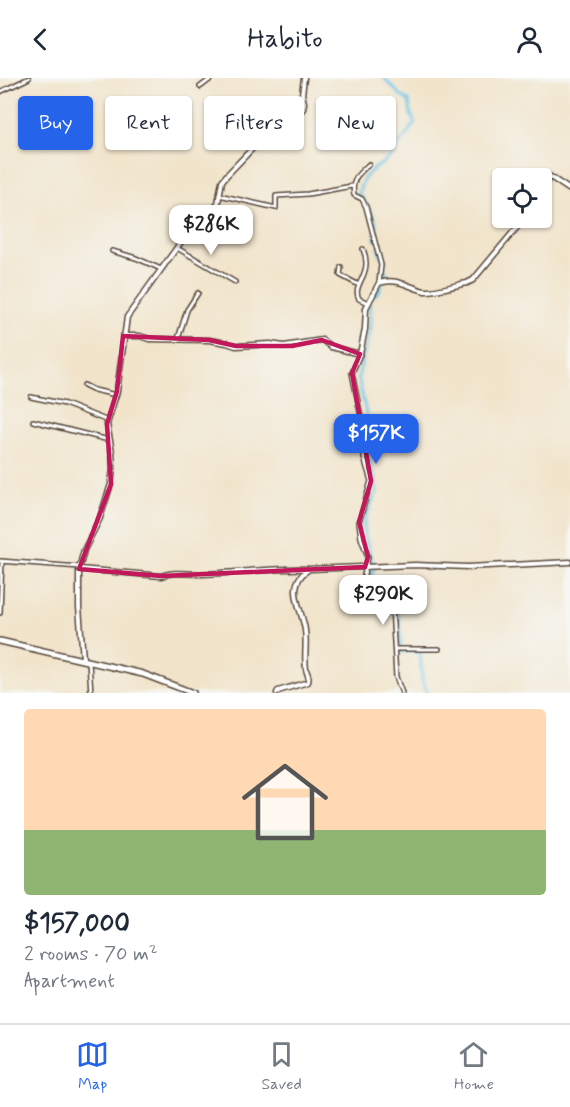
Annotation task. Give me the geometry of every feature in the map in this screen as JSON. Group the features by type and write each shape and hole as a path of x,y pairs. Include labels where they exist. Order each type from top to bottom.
{"main road":[{"path":"0,641 86,659 160,680 193,693"}],"street":[{"path":"0,93 29,78"},
{"path":"200,87 212,78"},
{"path":"91,693 79,607 79,568 86,546 100,518 111,484 113,458 108,421 116,395 127,317 196,221 213,210 222,181 266,133 303,109 304,78"},
{"path":"369,164 357,175 352,186 354,195 362,199 366,207 381,265 379,283 369,303 360,354 352,373 366,441 364,459 371,481 359,522 361,538 368,557 364,575 366,583 386,594 392,607 396,677 402,693"},
{"path":"552,178 570,190"},
{"path":"219,195 276,208 276,196 308,194 352,186"},
{"path":"379,283 400,281 426,291 467,283 516,228"},
{"path":"177,247 235,282"},
{"path":"363,249 368,264 367,271 359,285 357,298 369,303"},
{"path":"112,251 136,258 160,269"},
{"path":"341,267 339,274 359,285"},
{"path":"178,339 187,310 198,293"},
{"path":"123,336 209,340 236,346 270,344 284,346 322,340 331,347 360,354"},
{"path":"84,386 116,395"},
{"path":"31,397 65,404 108,421"},
{"path":"33,421 109,440"},
{"path":"0,613 1,561 161,576 171,572 198,574 283,568 415,565 476,567 570,562"},
{"path":"277,693 308,682 305,630 296,590 300,575 309,569"},
{"path":"395,649 438,649"}],"highlighted area":[{"path":"123,336 209,340 236,346 292,346 322,340 360,354 352,373 371,481 359,522 368,557 365,567 161,576 79,569 111,484 107,424 117,391"}],"waterway":[{"path":"375,240 375,221 359,194 362,184 371,171 388,159 394,148 415,123 409,101 384,78"},
{"path":"374,296 379,291 386,274 383,268 385,261 378,249"},
{"path":"369,304 371,317 369,333 358,377 372,440 368,453 377,491 364,521 364,533 374,569 371,579 376,588"},
{"path":"385,593 391,598 398,612 400,652 420,651 422,679 427,693"}]}
